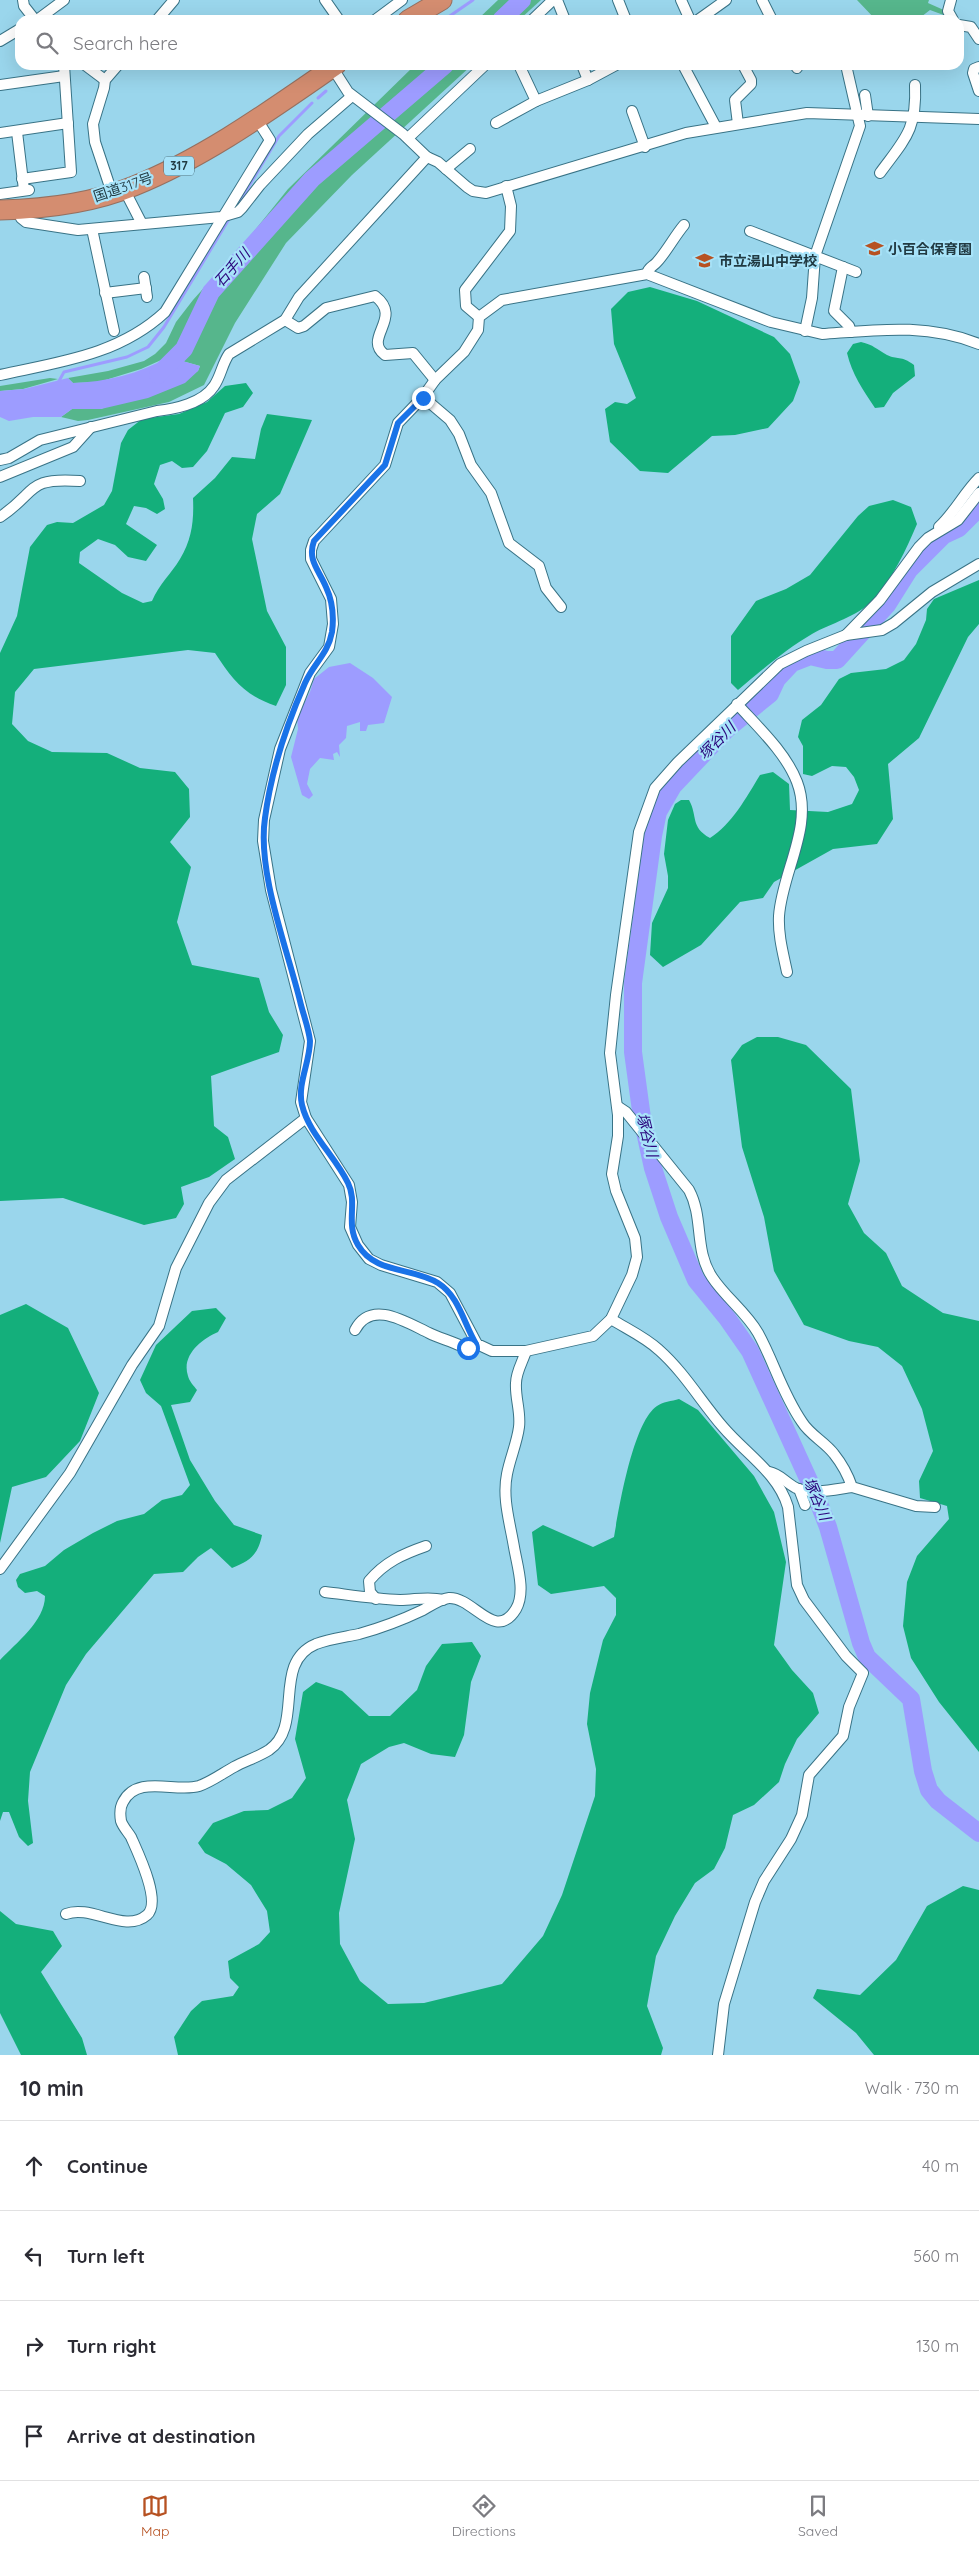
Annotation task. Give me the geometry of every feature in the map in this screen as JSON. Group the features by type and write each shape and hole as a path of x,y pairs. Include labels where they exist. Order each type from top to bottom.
{"highway":[{"path":"416,15 442,0"},
{"name":"国道317号","path":"9,210 66,203 118,191 182,164 328,70"}],"street":[{"path":"23,0 24,6 32,15"},
{"path":"43,15 64,0"},
{"path":"161,15 174,0"},
{"path":"325,0 335,15"},
{"path":"381,15 402,0"},
{"path":"537,15 553,0"},
{"path":"557,0 562,15"},
{"path":"618,0 624,15"},
{"path":"681,0 688,15"},
{"path":"705,15 726,0"},
{"path":"762,0 770,15"},
{"path":"951,0 948,11 951,15"},
{"path":"964,26 971,27 979,39"},
{"path":"0,41 15,32"},
{"path":"979,67 974,69 973,73 979,91"},
{"path":"22,178 71,172 64,70"},
{"path":"92,70 105,80"},
{"path":"114,70 105,80 93,124 95,142 118,191 142,224"},
{"path":"336,70 352,96 405,136 428,157 467,187 479,193 645,147 686,133 807,113 979,119"},
{"path":"405,136 480,70"},
{"path":"521,70 536,101"},
{"path":"584,70 588,80"},
{"path":"496,123 536,101 588,80 607,70"},
{"path":"686,70 716,127"},
{"path":"738,124 735,100 751,84 746,70"},
{"path":"805,331 812,298 815,256 860,126 847,70"},
{"path":"0,86 64,76"},
{"path":"880,173 911,130 915,117 915,85"},
{"path":"865,95 868,116"},
{"path":"9,210 26,222 78,230 221,217 238,212 260,184 297,146 352,96"},
{"path":"632,111 645,147"},
{"path":"0,375 94,354 114,346 149,326 165,312 221,217 270,140 256,118"},
{"path":"0,133 68,123"},
{"path":"0,194 27,190 22,178 17,132"},
{"path":"446,169 470,149"},
{"path":"0,460 9,458 40,440 157,411 172,410 199,399 214,387 229,354 285,320 299,297 428,157"},
{"path":"479,317 466,306 465,290 510,231 511,206 506,186"},
{"path":"647,274 650,267 663,255 684,226"},
{"path":"92,229 114,331"},
{"path":"750,231 856,272"},
{"path":"843,267 834,311 849,326 851,332"},
{"path":"979,344 956,335 932,330 822,334 805,331 770,322 647,274 502,300 479,317 478,330 473,341 435,380 423,398 398,423 385,465 314,541 311,559 331,599 333,624 329,647 310,672 299,696 273,776 264,820 263,841 270,890 310,1041 301,1102 306,1118 349,1185 352,1202 350,1227 358,1245 369,1259 375,1262 437,1282 450,1293 476,1344 492,1351 526,1351 593,1336 611,1319 632,1275 637,1256 635,1238 613,1181 613,1158 618,1136 618,1106 610,1054 639,832 655,788 678,762 780,664 806,650 849,635 866,634 882,630 894,623 932,592 979,564"},
{"path":"106,293 146,293 144,277"},
{"path":"285,320 298,328 304,326 326,308 375,296 384,302 387,311 378,344 380,351 386,355 412,353 435,380"},
{"path":"423,398 450,420 460,434 471,465 491,493 509,543 539,566 546,588 561,607"},
{"path":"0,477 73,446 92,426"},
{"path":"849,635 880,600 902,569 928,538 957,509 965,494 979,478"},
{"path":"0,517 11,510 32,487 43,482 59,479 80,481"},
{"path":"928,538 958,520 979,493"},
{"path":"738,706 789,766 797,782 802,801 802,819 779,916 779,937 787,972"},
{"path":"618,1106 626,1112 689,1190 695,1201 699,1245 704,1263 712,1278 758,1333 790,1404 804,1424 834,1452 852,1487"},
{"path":"0,1570 70,1473 132,1365 159,1326 176,1268 216,1192 226,1180 306,1118"},
{"path":"355,1330 359,1321 371,1315 387,1314 461,1346 468,1348 476,1344"},
{"path":"611,1319 646,1339 661,1352 724,1429 766,1471 785,1496 797,1585 804,1600 846,1656 863,1673 849,1707 843,1736 809,1775 802,1815 791,1839 764,1881 754,1902 724,2004 718,2055"},
{"path":"325,1592 376,1599 407,1600 431,1596 443,1600 461,1600 492,1621 502,1621 510,1617 517,1607 520,1596 519,1576 508,1512 506,1476 519,1426 516,1381 526,1351"},
{"path":"766,1471 776,1473 804,1489 820,1490 852,1487 916,1506 935,1506"},
{"path":"804,1489 806,1505"},
{"path":"376,1599 370,1592 369,1581 380,1568 402,1555 426,1546"},
{"path":"66,1914 72,1912 125,1921 138,1920 148,1914 153,1906 149,1883 130,1835 121,1822 122,1806 130,1793 138,1788 147,1786 180,1789 200,1786 270,1749 283,1734 290,1680 293,1667 300,1655 315,1644 385,1627 443,1600"}],"green space":[{"path":"498,0 541,0 524,15 482,15"},
{"path":"857,0 929,0 928,3 946,11 948,15 930,10 924,15 871,15"},
{"path":"410,70 467,70 352,175 286,243 235,323 204,385 169,402 88,420 78,421 61,417 72,409 101,409 198,371 200,366 168,357 141,369 99,382 73,383 68,378 108,371 144,361 155,354 166,343 176,322 193,300 251,235 288,189"},
{"path":"650,287 697,301 774,337 790,354 800,382 793,401 768,428 735,435 712,436 668,473 640,471 610,442 605,409 615,402 627,404 636,398 614,344 611,309 628,292"},
{"path":"861,342 887,355 906,360 914,365 915,376 893,393 884,407 875,408 858,382 849,361 847,353 853,344"},
{"path":"50,378 58,379 23,389 0,391 0,386"},
{"path":"246,383 253,393 243,407 225,413 207,451 193,467 182,468 172,461 160,465 154,484 163,499 165,509 157,514 146,508 134,506 126,524 157,545 146,561 128,557 115,545 98,539 80,552 79,563 122,593 143,603 152,601 158,589 180,559 190,537 193,498 215,478 232,457 255,459 261,429 267,414 312,420 280,494 257,514 252,539 267,611 286,647 286,685 276,706 256,697 240,686 215,653 188,650 34,669 15,692 12,724 28,741 52,752 107,753 140,768 175,772 189,789 190,817 170,842 191,867 177,922 192,965 259,978 269,1012 283,1035 279,1052 211,1076 214,1126 228,1137 235,1159 209,1177 181,1187 184,1204 176,1218 144,1225 63,1198 0,1201 0,653 17,616 30,547 47,525 57,522 73,523 104,505 112,491 121,443 128,430 142,419 179,414 207,402 225,386"},
{"path":"893,500 911,507 917,524 898,564 873,600 859,611 819,630 793,646 738,690 731,683 731,636 756,601 786,589 810,575 858,516 869,506"},
{"path":"979,580 979,624 968,637 919,738 888,764 893,819 877,844 833,849 774,882 763,898 740,902 701,945 663,967 650,955 652,923 668,888 664,854 668,820 675,804 681,800 689,800 697,825 710,838 732,818 760,775 773,772 789,784 790,810 828,812 852,804 859,790 854,777 846,767 832,766 812,776 803,774 803,746 798,737 802,720 821,705 839,679 851,673 886,669 904,660 916,644 926,620 927,609 934,599"},
{"path":"757,1037 778,1037 806,1045 851,1089 860,1161 848,1204 864,1233 886,1253 902,1286 943,1313 979,1321 979,1752 939,1702 911,1658 903,1626 907,1582 917,1556 949,1519 947,1506 920,1498 919,1481 933,1451 922,1409 902,1366 878,1347 849,1341 804,1325 774,1271 764,1217 742,1147 731,1060 742,1045"},
{"path":"26,1304 68,1328 99,1393 80,1441 46,1477 12,1487 0,1543 0,1315"},
{"path":"216,1308 226,1318 218,1332 200,1343 187,1361 189,1378 197,1390 190,1402 171,1405 190,1460 215,1501 234,1525 262,1535 258,1548 248,1560 232,1568 211,1548 198,1557 183,1572 154,1574 86,1654 66,1685 30,1772 28,1801 33,1843 28,1846 19,1837 9,1812 3,1812 0,1821 0,1660 35,1623 44,1605 45,1596 37,1591 25,1593 18,1587 16,1580 20,1574 45,1566 64,1550 93,1533 117,1521 144,1514 162,1500 182,1495 190,1485 161,1406 146,1393 140,1380 156,1345 192,1311"},
{"path":"679,1399 698,1410 754,1476 774,1512 786,1562 774,1645 792,1670 813,1693 819,1713 797,1739 779,1782 754,1805 733,1815 725,1848 714,1869 695,1883 675,1916 656,1956 647,2006 663,2048 661,2055 178,2055 174,2037 191,2011 202,2001 233,1996 239,1987 230,1978 228,1961 259,1944 270,1932 267,1911 251,1885 226,1864 205,1853 198,1843 213,1823 244,1811 268,1810 292,1798 306,1778 295,1739 303,1692 316,1682 342,1691 369,1716 390,1716 417,1690 426,1666 442,1644 472,1642 481,1656 471,1682 464,1735 455,1757 431,1754 404,1743 389,1747 361,1764 347,1800 355,1839 339,1913 340,1944 360,1981 388,2004 424,2003 502,1984 543,1936 562,1895 595,1796 596,1769 587,1724 590,1693 603,1640 616,1615 616,1598 604,1586 551,1594 538,1585 532,1532 543,1525 593,1547 614,1537 628,1467 641,1429 648,1415 657,1406"},
{"path":"963,1886 979,1890 979,2055 874,2055 856,2033 813,1998 817,1989 860,1995 896,1960 927,1906"},
{"path":"0,1911 16,1924 53,1931 62,1946 41,1972 82,2038 87,2055 21,2055 0,2013"}],"shaded area":[{"path":"168,357 200,366 198,371 185,383 148,398 101,409 72,409 61,417 33,417 9,421 0,417 0,391 24,389 68,378 73,383 110,379 146,368"},
{"path":"350,663 373,678 392,697 384,723 368,725 366,731 360,731 360,722 347,726 346,738 339,745 340,757 337,752 333,754 334,760 320,758 310,769 307,784 313,795 309,799 302,795 291,757 298,729 297,717 310,692 314,679 329,667"}],"waterway":[{"path":"451,15 473,0"},
{"name":"石手川","path":"506,15 522,0"},
{"name":"石手川","path":"158,375 184,349 211,292 312,179 439,70"},
{"path":"318,98 326,91"},
{"path":"235,209 279,136 312,103"},
{"path":"59,381 64,372 127,357 148,347 164,327 229,219"},
{"name":"塚谷川","path":"979,502 972,515 959,528 944,535 909,570 887,605 837,660 810,656 792,663 777,679 770,694 727,729 673,786 658,812 653,836 633,983 633,1052 642,1118 653,1168 669,1217 696,1280 727,1318 750,1351 816,1496 828,1527 861,1643 867,1657 911,1699 923,1771 929,1790 938,1801 979,1833"}],"place":[{"name":"小百合保育園","path":"874,249"},
{"name":"市立湯山中学校","path":"705,261"}],"route":[{"path":"423,398 398,423 385,465 314,541 311,559 331,599 333,624 329,647 310,672 299,696 280,749 264,820 263,841 270,890 310,1041 301,1102 306,1118 349,1185 352,1202 350,1227 358,1245 369,1259 381,1265 437,1282 450,1293 476,1344 468,1348"}]}
